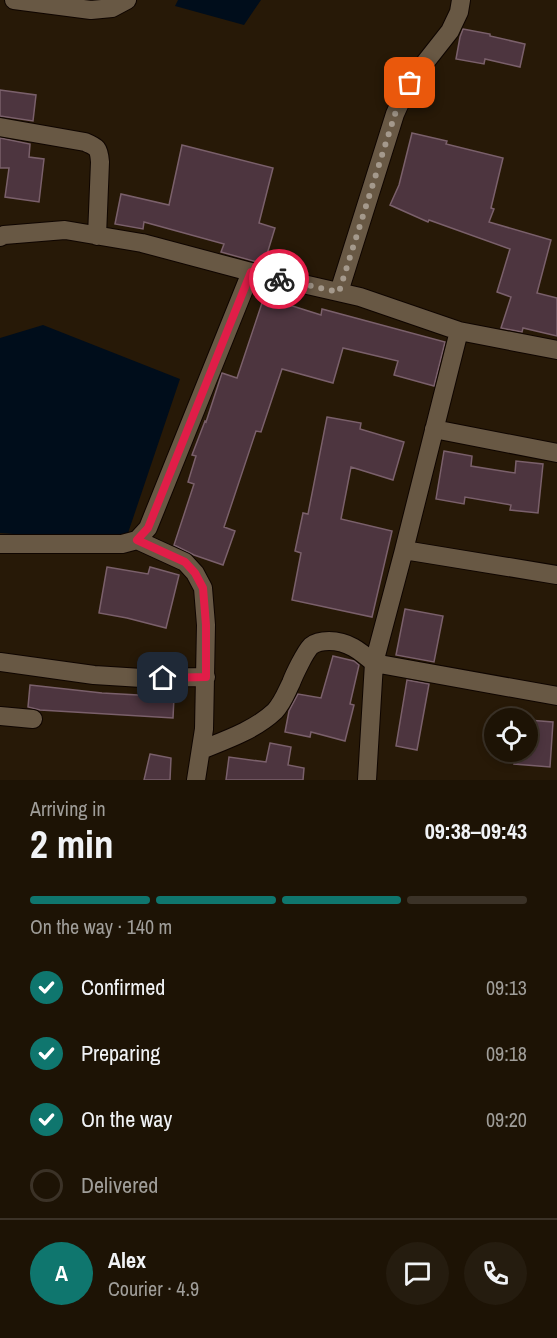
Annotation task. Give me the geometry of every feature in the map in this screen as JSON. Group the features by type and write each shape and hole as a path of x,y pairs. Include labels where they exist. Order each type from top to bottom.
{"street":[{"path":"0,1 12,0 91,10 112,8 128,0"},
{"path":"339,292 395,114 410,83 450,31 459,12 461,0"},
{"path":"0,128 85,142 96,147 100,162 97,236"},
{"path":"0,237 65,230 142,243 251,272 360,297 459,331 557,350"},
{"path":"0,544 99,545 122,544 137,540 148,528 251,272"},
{"path":"367,780 374,663 459,331"},
{"path":"434,429 557,453"},
{"path":"137,540 185,562 195,573 203,588 206,677 204,729 196,780"},
{"path":"404,550 557,575"},
{"path":"201,750 236,735 274,712 285,699 311,646 322,642 339,641 354,647 374,663 557,696"},
{"path":"0,662 132,678 206,677"},
{"path":"0,716 33,719"}],"water":[{"path":"178,0 261,0 244,25 175,6"},
{"path":"43,325 180,379 125,542 0,533 0,338"}],"building":[{"path":"463,29 525,44 520,67 485,59 484,64 456,59"},
{"path":"0,90 36,95 33,121 0,116"},
{"path":"412,133 503,158 491,208 494,209 489,222 551,240 537,293 557,298 557,336 523,328 522,332 501,328 511,297 497,292 510,249 429,220 428,222 390,205 399,185"},
{"path":"0,138 30,144 29,157 44,159 39,202 5,197 9,168 0,168"},
{"path":"182,145 273,168 259,223 275,228 264,264 221,252 224,244 144,222 143,229 115,224 121,194 169,205"},
{"path":"264,297 321,315 322,309 445,342 434,386 394,375 398,361 343,348 333,383 282,369 261,432 256,431 224,527 235,531 223,565 174,545 194,484 188,482 196,456 192,455 206,422 222,373 237,378"},
{"path":"327,417 361,423 360,429 404,442 393,480 351,467 341,519 392,531 372,617 292,600 301,553 295,551 303,513 308,514"},
{"path":"444,451 472,456 471,466 515,473 516,461 543,464 538,513 510,510 511,505 465,497 464,504 436,499"},
{"path":"107,567 148,574 150,567 179,575 166,628 99,613"},
{"path":"405,609 443,616 434,662 396,655"},
{"path":"333,656 354,661 359,665 350,704 354,705 345,741 311,732 310,737 285,732 289,711 298,694 321,698"},
{"path":"407,680 429,684 417,750 396,746"},
{"path":"30,685 102,693 174,697 173,718 40,710 28,707"},
{"path":"538,721 553,722 550,767 514,764 514,762 538,762"},
{"path":"270,743 291,747 288,765 304,768 303,780 226,780 229,757 266,762"},
{"path":"150,754 171,758 170,780 144,780"}],"way so far":[{"path":"279,279 339,292 395,114 410,83"}],"route":[{"path":"163,678 206,677 203,588 195,573 185,562 137,540 148,528 251,272 279,279"}]}
